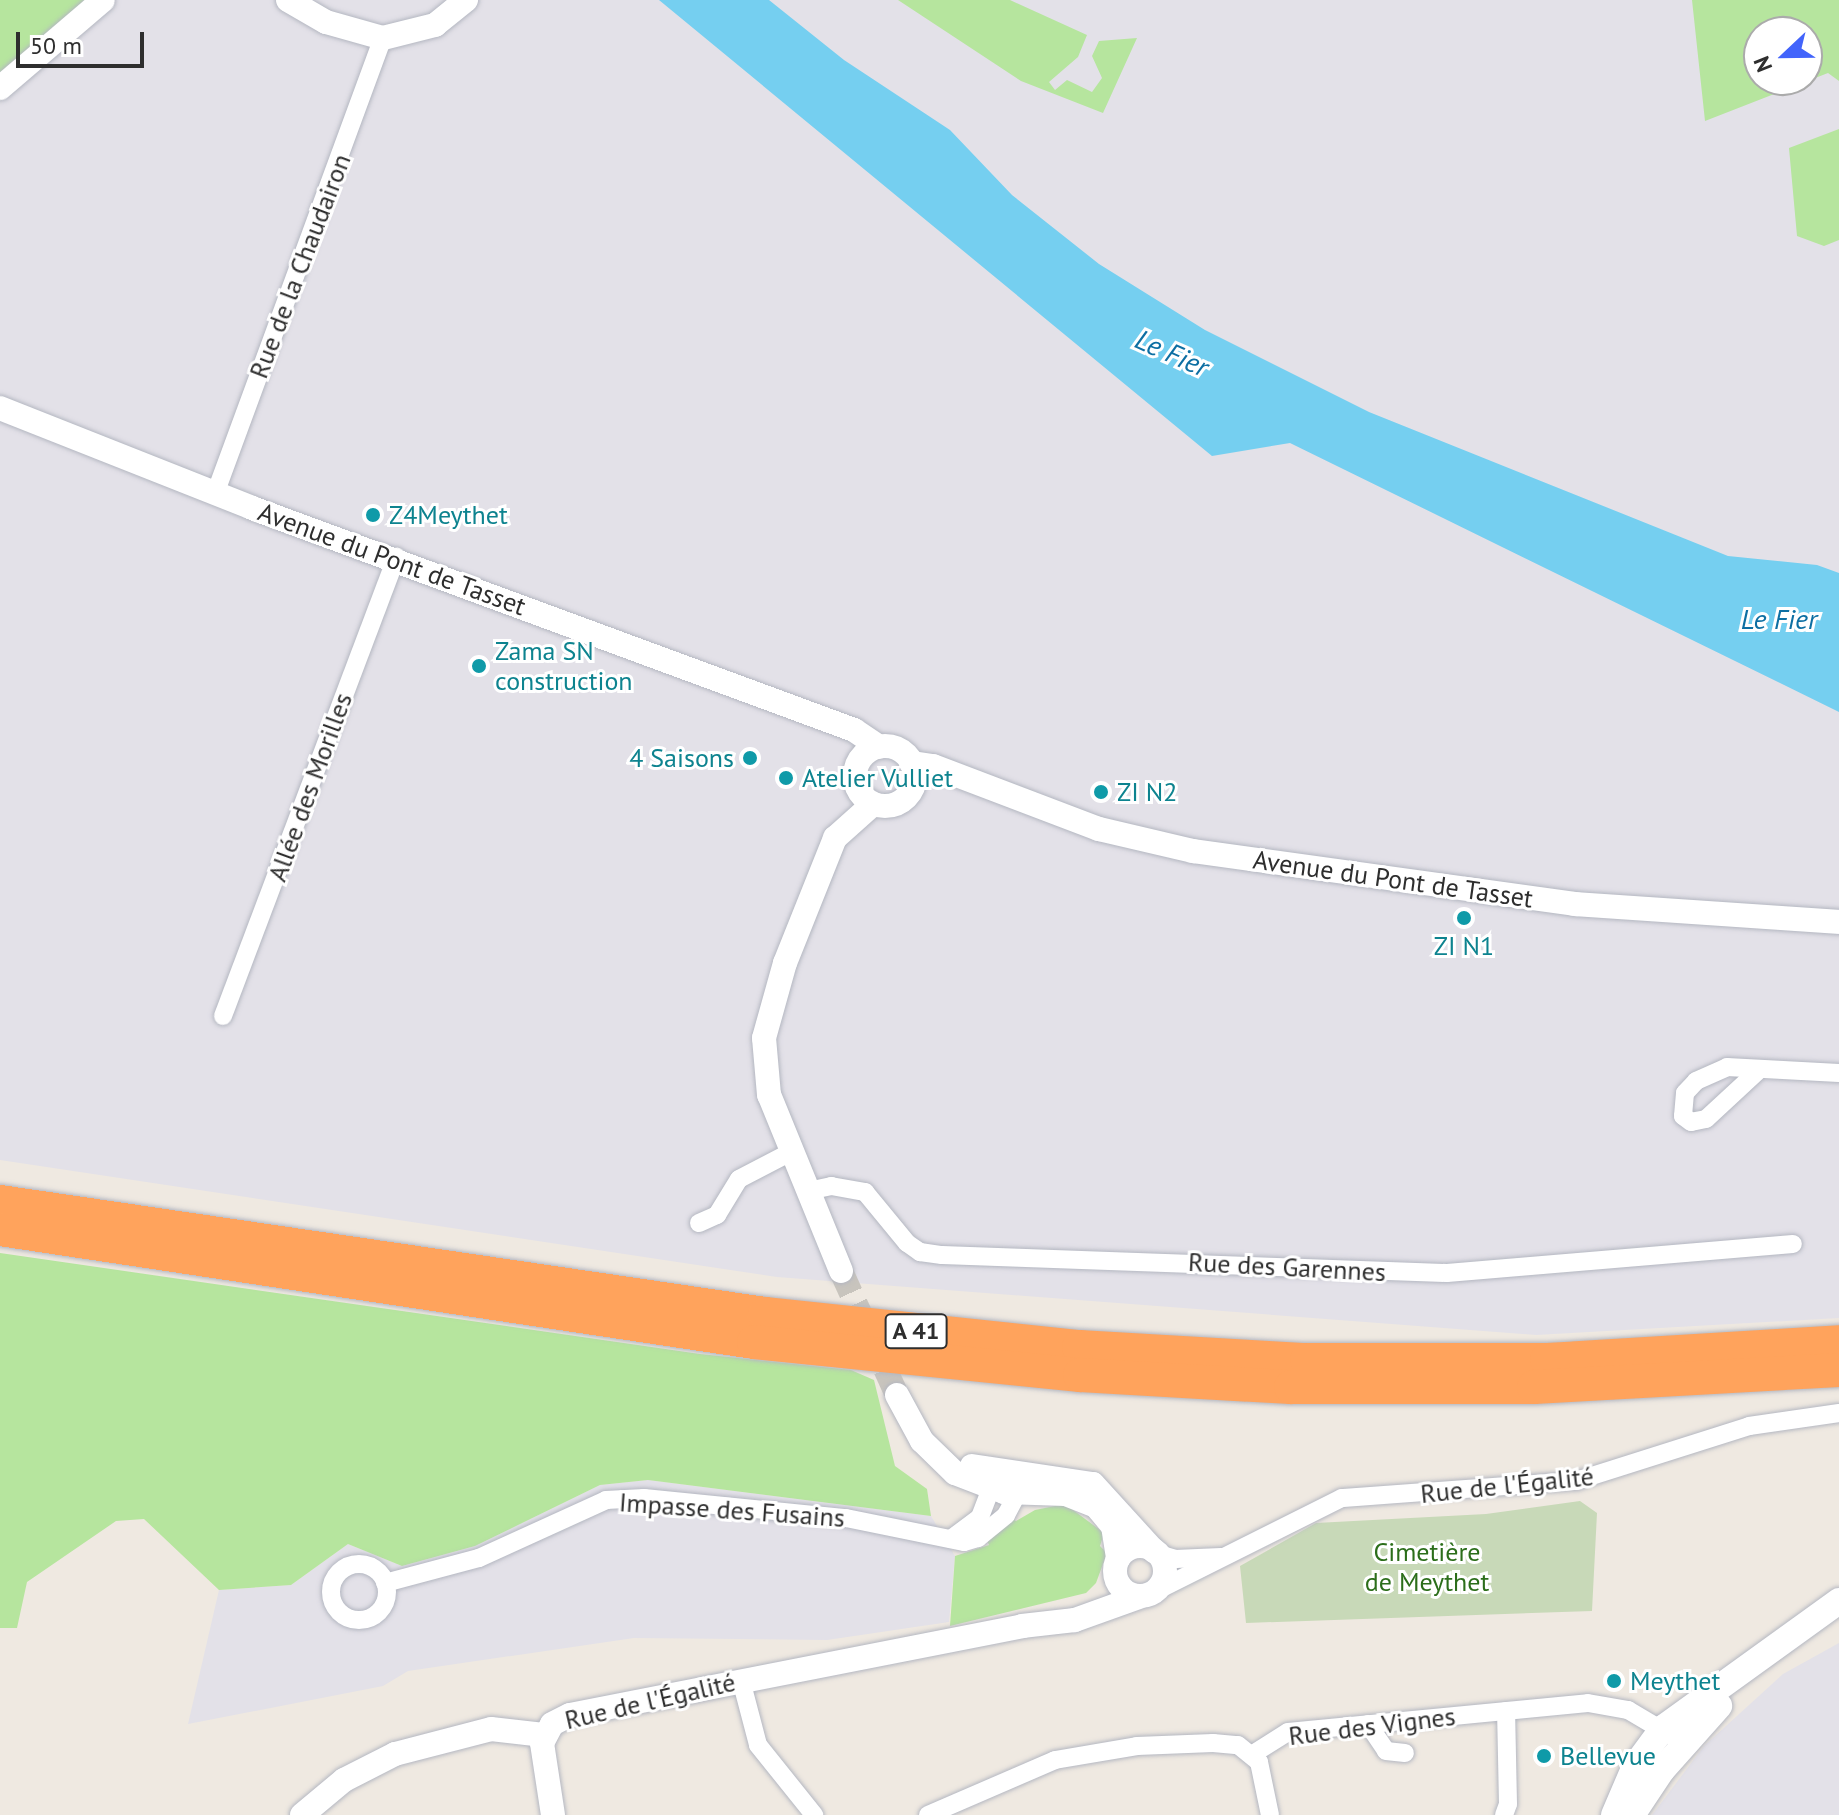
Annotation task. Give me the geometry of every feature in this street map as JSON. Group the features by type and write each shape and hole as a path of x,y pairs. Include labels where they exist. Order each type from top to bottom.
{"highway":[{"name":"A 41","path":"0,1202 765,1314 1079,1347 1307,1360 1531,1361 1839,1342"},
{"name":"A 41","path":"0,1229 754,1342 1080,1375 1291,1387 1505,1388 1839,1370"}],"main road":[{"path":"1614,1815 1657,1744 1839,1601"},
{"path":"1632,1815 1657,1744 1839,1622"}],"street":[{"path":"0,88 103,0"},
{"path":"288,0 326,22 383,38 435,25 463,2"},
{"name":"Rue de la Chaudairon","path":"215,494 383,38"},
{"name":"Avenue du Pont de Tasset","path":"0,408 215,494 396,557 829,724 854,730 879,747"},
{"name":"Allée des Morilles","path":"223,1016 396,557"},
{"path":"829,724 856,773 861,795 873,804 897,804 912,790 959,775"},
{"path":"841,1271 769,1095 764,1038 785,963 835,838 836,819 856,773 879,747 895,748 911,763 912,790"},
{"name":"Avenue du Pont de Tasset","path":"911,763 959,775 1099,829 1193,851 1683,916 1839,922"},
{"path":"835,838 873,804"},
{"path":"1759,1070 1839,1073"},
{"path":"699,1223 717,1215 739,1179 791,1152"},
{"name":"Rue des Garennes","path":"808,1191 831,1186 865,1192 907,1243 920,1252 942,1255 1447,1273 1793,1244"},
{"path":"897,1395 922,1441 955,1473 991,1488 1017,1494 1066,1494 1096,1506 1113,1526 1120,1587 1147,1594 1165,1577 1156,1552 1093,1484 970,1466 922,1441"},
{"name":"Rue de l'Égalité","path":"302,1815 344,1780 395,1754 491,1729 544,1735 570,1715 1022,1626 1075,1620 1147,1594 1228,1556 1308,1511 1342,1498 1576,1481 1741,1428 1839,1413"},
{"path":"991,1488 1048,1478"},
{"path":"948,1540 980,1517 991,1488"},
{"name":"Impasse des Fusains","path":"385,1583 479,1558 583,1507 625,1498 846,1518 948,1540 978,1538 1006,1515 1017,1494"},
{"path":"1117,1565 1137,1546 1156,1552"},
{"name":"Rue de l'Égalité","path":"1156,1552 1198,1560 1228,1556"},
{"name":"Rue de l'Égalité","path":"1022,1626 1091,1598 1117,1565"},
{"path":"741,1680 758,1745 814,1815"},
{"name":"Rue des Vignes","path":"928,1815 1038,1765 1072,1756 1213,1743 1238,1745 1253,1754 1288,1732 1368,1724 1605,1704 1657,1744"},
{"path":"1504,1815 1508,1804 1506,1711"},
{"path":"1368,1724 1379,1746 1405,1753"},
{"path":"544,1735 542,1758 553,1815"},
{"path":"1253,1754 1263,1769 1270,1815"}],"shaded area":[{"path":"100,0 1839,0 1839,1318 1536,1335 777,1277 0,1160 0,74"},
{"path":"648,1480 931,1516 955,1556 949,1622 827,1640 634,1638 408,1671 383,1686 188,1724 219,1590 291,1585 348,1544 402,1566 475,1546 600,1485"},
{"path":"1839,1643 1839,1815 1652,1815 1704,1746 1783,1674"}],"green space":[{"path":"0,0 100,0 0,74"},
{"path":"898,0 1010,0 1087,35 1078,57 1049,82 1055,90 1067,80 1092,92 1102,78 1092,56 1099,41 1137,38 1103,113 1021,81"},
{"path":"1692,0 1839,0 1839,81 1828,73 1823,75 1823,16 1743,16 1743,96 1769,96 1705,121"},
{"path":"1839,129 1839,240 1824,246 1797,236 1789,148"},
{"path":"0,1253 700,1354 851,1370 874,1380 895,1466 927,1489 931,1516 648,1480 600,1485 475,1546 402,1566 348,1544 291,1585 219,1590 144,1519 116,1521 27,1582 17,1628 0,1628"},
{"name":"Cimetière de Meythet","path":"1580,1501 1597,1513 1592,1611 1246,1623 1240,1566 1316,1523 1486,1514"},
{"path":"1065,1504 1104,1533 1100,1546 1107,1553 1096,1583 1086,1593 950,1626 955,1556 989,1545 986,1538 1011,1518 1016,1521 1035,1510"}],"water":[{"name":"Le Fier","path":"659,0 769,0 844,60 950,130 1012,195 1099,264 1205,330 1369,412 1728,556 1817,565 1839,573 1839,712 1290,443 1212,456"}],"tunnel":[{"path":"841,1271 897,1395"}],"place":[{"name":"Z4Meythet","path":"373,515"},
{"name":"Zama SN construction","path":"479,666"},
{"name":"4 Saisons","path":"750,758"},
{"name":"Atelier Vulliet","path":"786,778"},
{"name":"ZI N2","path":"1101,792"},
{"name":"ZI N1","path":"1464,918"},
{"name":"Meythet","path":"1614,1681"},
{"name":"Bellevue","path":"1544,1756"}]}
